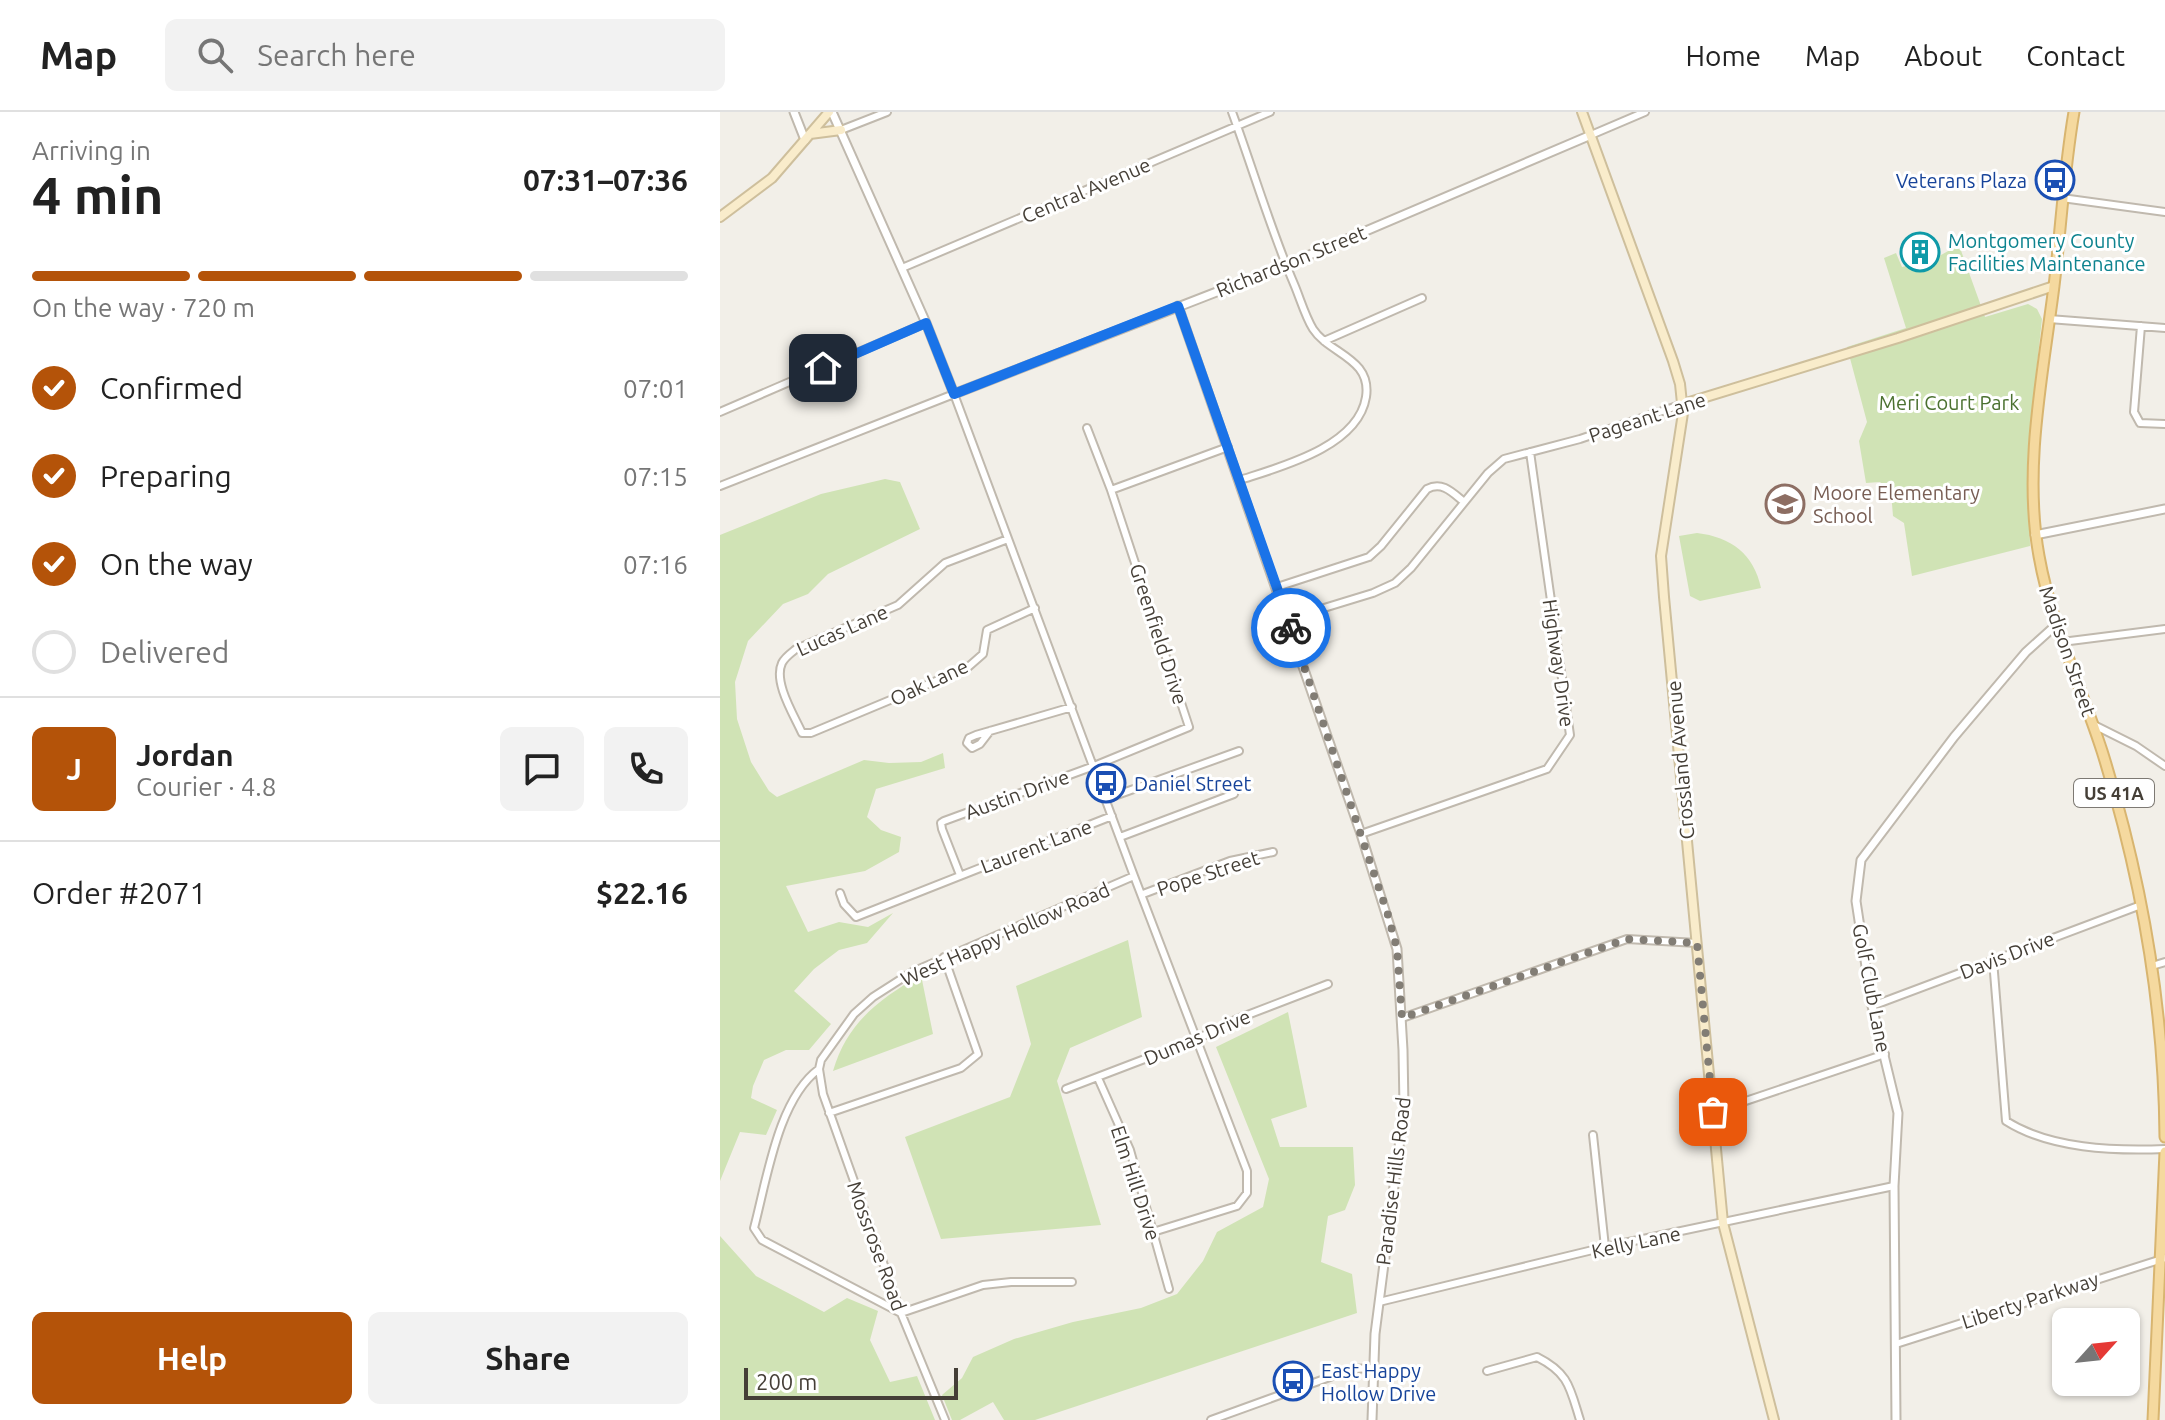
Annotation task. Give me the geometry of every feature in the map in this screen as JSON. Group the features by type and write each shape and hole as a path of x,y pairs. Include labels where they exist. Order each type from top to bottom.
{"main road":[{"path":"720,217 772,178 831,112"},
{"name":"Crossland Avenue","path":"1582,112 1673,361 1683,404 1681,438 1661,556 1723,1223 1774,1420"},
{"name":"Madison Street","path":"2074,112 2035,454 2035,535 2056,625 2094,725 2125,829 2152,966 2162,1055 2165,1137"},
{"path":"808,137 841,130"},
{"name":"Pageant Lane","path":"1683,404 2054,286"},
{"path":"2153,1420 2163,1259 2165,1151"}],"street":[{"path":"794,112 808,137"},
{"path":"831,112 926,323 954,394 1247,1171 1247,1193 1237,1206 1153,1232"},
{"path":"841,130 887,112"},
{"path":"1232,112 1286,265 1313,329 1324,341 1353,359 1362,374 1367,394 1362,412 1351,426 1304,459 1240,480"},
{"name":"Central Avenue","path":"902,268 1270,112"},
{"path":"1591,135 1645,112"},
{"name":"Richardson Street","path":"720,486 1286,265 1591,135"},
{"path":"2062,198 2165,212"},
{"path":"1324,341 1422,298"},
{"name":"Paradise Hills Road","path":"1178,306 1288,619 1397,949 1402,1018 1403,1125 1379,1302 1372,1420"},
{"path":"2049,319 2165,328"},
{"path":"720,412 926,323"},
{"path":"2141,326 2134,412 2140,423 2165,424"},
{"name":"Pageant Lane","path":"1288,619 1374,593 1395,583 1504,459 1580,439 1683,404"},
{"name":"Greenfield Drive","path":"1087,428 1111,490 1189,727 1094,766"},
{"path":"1111,490 1228,447"},
{"name":"Highway Drive","path":"1361,834 1547,769 1570,735 1530,452"},
{"path":"1277,587 1369,557 1427,489 1433,486 1445,488 1464,502"},
{"path":"2035,535 2165,509"},
{"name":"Lucas Lane","path":"802,733 781,683 780,672 787,656 796,649 898,605 945,563 1008,539"},
{"name":"Oak Lane","path":"802,733 811,733 967,668 983,654 987,630 1035,608"},
{"name":"Golf Club Lane","path":"1896,1420 1894,1186 1898,1113 1872,1006 1856,901 1861,860 1954,737 2026,652 2056,625"},
{"path":"2062,642 2165,629"},
{"path":"990,731 1072,707"},
{"path":"2094,725 2136,746 2165,766"},
{"path":"1106,799 1239,751"},
{"name":"Austin Drive","path":"941,823 1094,766"},
{"path":"1120,837 1234,794"},
{"name":"Laurent Lane","path":"840,893 844,904 856,917 1112,816"},
{"name":"Laurent Lane","path":"941,823 960,875"},
{"name":"Pope Street","path":"1143,894 1230,861 1273,852"},
{"name":"West Happy Hollow Road","path":"901,1313 762,1240 754,1228 788,1104 806,1078 819,1069 821,1060 840,1031 862,1007 897,982 944,957 1134,876"},
{"name":"Davis Drive","path":"1872,1006 2141,905"},
{"path":"1402,1018 1627,939 1697,943"},
{"path":"829,1113 961,1068 978,1054 944,957"},
{"path":"1993,960 2006,1121 2026,1134 2112,1151 2165,1151"},
{"path":"2152,966 2165,962"},
{"name":"Dumas Drive","path":"1066,1089 1328,984"},
{"path":"1713,1112 1885,1054"},
{"name":"Mossrose Road","path":"819,1069 829,1113 901,1313 945,1420"},
{"name":"Elm Hill Drive","path":"1098,1078 1130,1150 1169,1289"},
{"path":"1593,1135 1605,1247"},
{"name":"Kelly Lane","path":"1379,1302 1605,1247 1894,1186"},
{"name":"Liberty Parkway","path":"1896,1344 2163,1259"},
{"path":"901,1313 983,1285 1072,1282"},
{"path":"1487,1371 1537,1357 1557,1367 1567,1380 1580,1420"},
{"path":"1211,1420 1352,1369 1374,1368"}],"green space":[{"name":"Meri Court Park","path":"1959,245 1985,317 2028,304 2037,309 2042,319 2028,448 2030,546 1912,576 1904,523 1893,516 1891,492 1880,482 1866,483 1859,441 1867,422 1847,347 1906,328 1884,258 1896,253 1902,267 1932,260"},
{"path":"885,479 900,482 920,529 828,574 808,594 783,604 748,641 735,682 737,719 751,762 769,791 777,797 864,760 921,762 943,753 945,768 876,789 867,817 881,830 901,837 899,852 865,871 786,886 808,932 839,922 868,927 893,913 867,943 839,950 814,969 794,991 831,1024 809,1050 786,1050 764,1060 751,1098 777,1110 766,1135 740,1132 720,1181 720,535 821,494"},
{"path":"1697,533 1720,538 1739,549 1753,566 1761,588 1700,601 1690,596 1679,536"},
{"path":"1128,940 1142,1017 1070,1048 1057,1081 1101,1225 941,1239 905,1137 1010,1097 1031,1044 1016,986"},
{"path":"921,975 933,1034 833,1071 847,1039 866,1014"},
{"path":"1288,1012 1307,1107 1271,1119 1280,1147 1353,1147 1355,1185 1345,1210 1328,1216 1321,1262 1352,1274 1357,1313 1035,1420 1004,1420 993,1402 960,1420 952,1420 942,1395 962,1378 973,1357 1014,1339 1073,1322 1141,1308 1177,1294 1203,1261 1217,1232 1263,1207 1269,1179 1216,1047"},
{"path":"720,1236 756,1276 824,1312 847,1298 878,1311 870,1340 890,1382 917,1376 935,1420 720,1420"}],"way so far":[{"path":"1291,628 1388,915 1397,949 1402,1018 1627,939 1697,943 1713,1112"}],"place":[{"name":"Veterans Plaza","path":"2055,180"},
{"name":"Montgomery County Facilities Maintenance","path":"1920,252"},
{"name":"Moore Elementary School","path":"1785,504"},
{"name":"Daniel Street","path":"1106,783"},
{"name":"East Happy Hollow Drive","path":"1293,1381"}],"route":[{"path":"823,368 926,323 954,394 1178,306 1291,628"}]}
